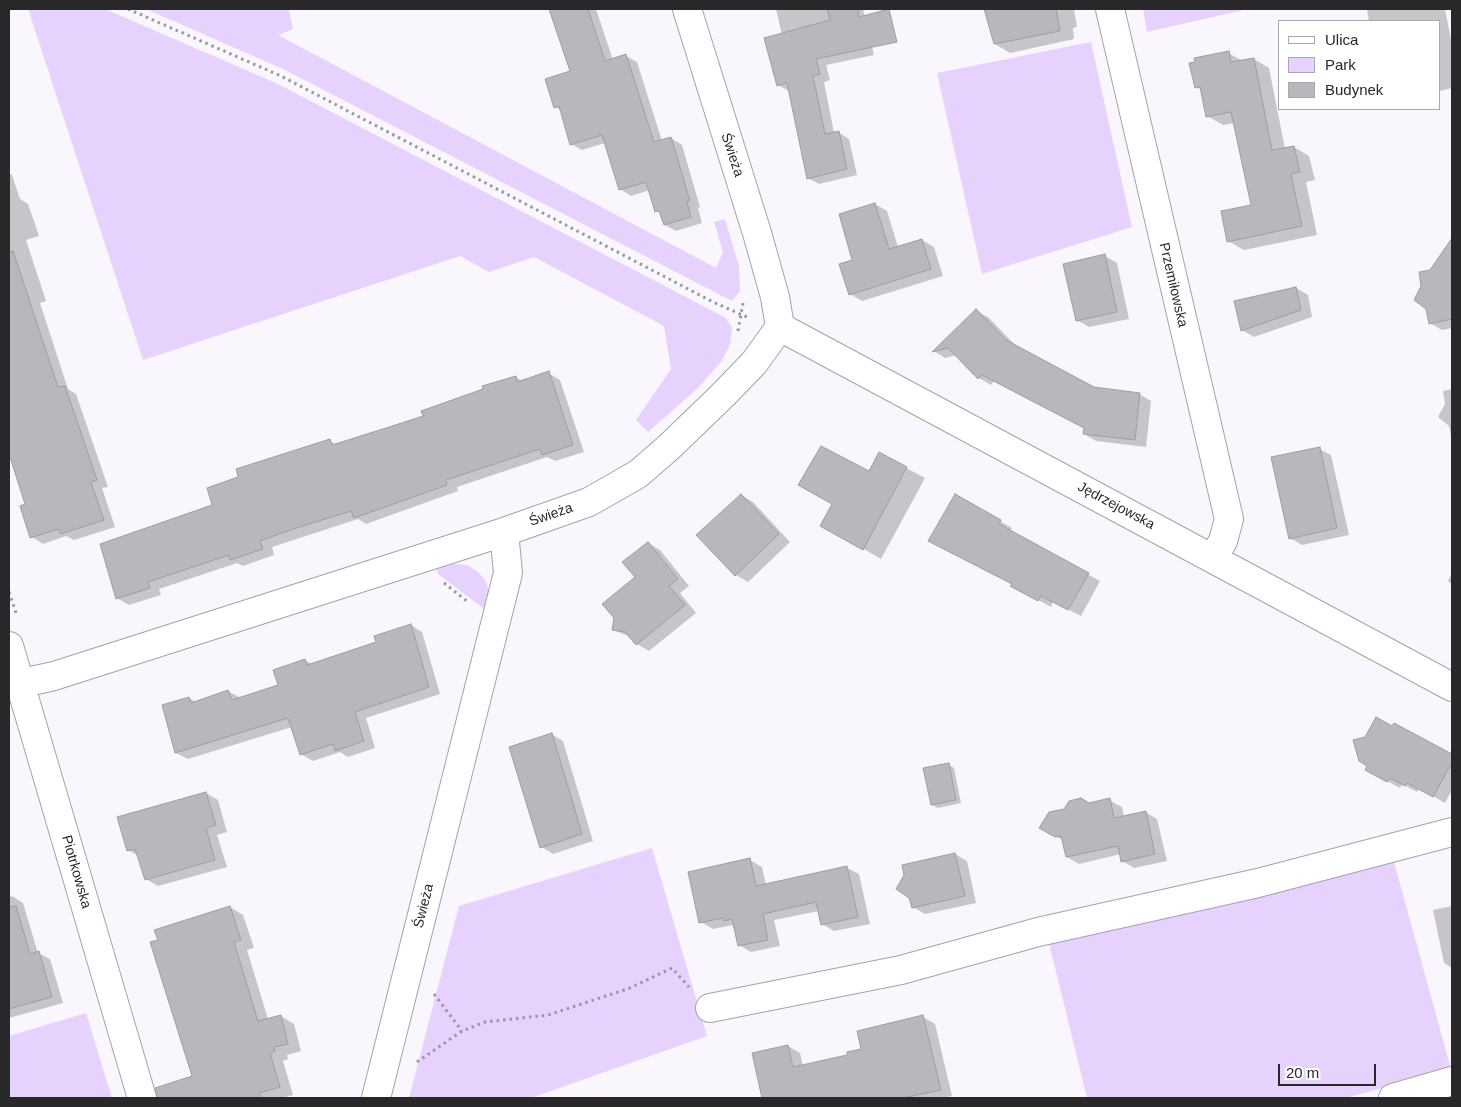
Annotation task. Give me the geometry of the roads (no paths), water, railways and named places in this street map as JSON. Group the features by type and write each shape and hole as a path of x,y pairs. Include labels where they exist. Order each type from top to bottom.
{"street":[{"name":"Świeża","path":"376,1098 508,573 504,532 589,502 638,474 668,448 754,363 780,327 775,297 757,233 687,9"},
{"name":"Przemiłowska","path":"1110,9 1229,520 1222,541 1213,558"},
{"name":"Jędrzejowska","path":"780,327 1452,687"},
{"path":"14,684 54,676 504,532"},
{"name":"Piotrkowska","path":"14,634 14,684 142,1098"},
{"path":"710,1008 901,970 1038,932 1258,883 1452,832"},
{"path":"1393,1098 1452,1081"}]}
